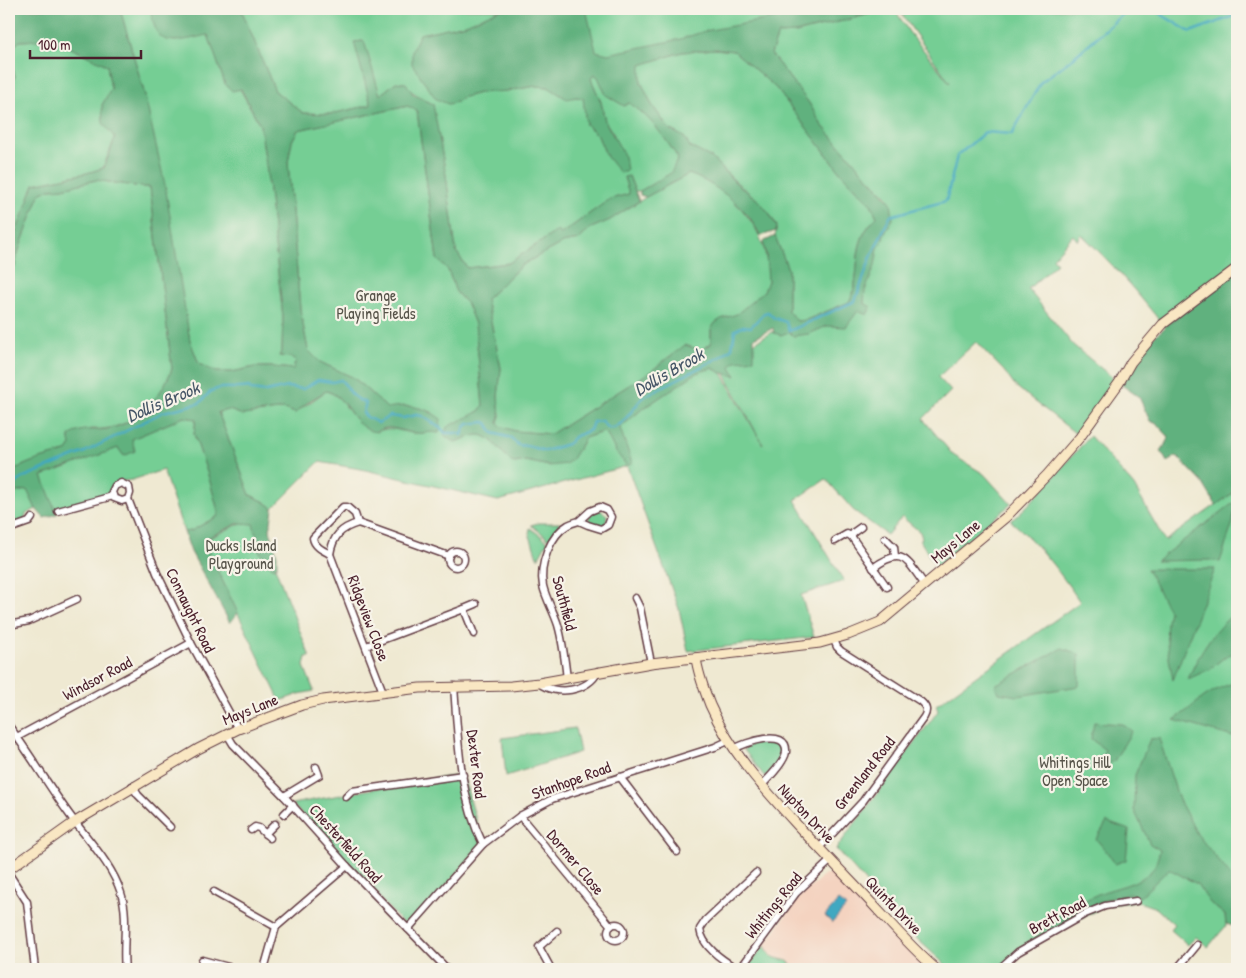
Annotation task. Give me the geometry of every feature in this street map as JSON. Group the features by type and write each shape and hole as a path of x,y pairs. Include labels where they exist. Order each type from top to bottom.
{"street":[{"name":"Mays Lane","path":"9,869 75,822 198,748 238,729 302,705 383,692 454,686 511,686 538,683 651,662 809,645 834,640 880,622 1006,517 1085,432 1120,383 1131,362 1163,324 1237,268"},
{"name":"Connaught Road","path":"113,496 115,486 121,483 129,487 130,493 128,498 157,573 191,643 238,729"},
{"name":"Connaught Road","path":"113,496 120,501 128,498"},
{"name":"Connaught Road","path":"58,511 113,496"},
{"name":"Ridgeview Close","path":"383,692 330,554 321,550 313,538 343,507 347,507 355,514 358,523 449,556"},
{"name":"Southfield","path":"567,679 558,626 543,586 542,576 543,564 558,533 568,525 579,521 590,511 600,507 607,510 611,518 608,525 601,529 588,526 579,521"},
{"path":"9,529 29,522 32,518"},
{"path":"330,554 334,538 340,531 347,526 358,523"},
{"path":"851,536 861,527"},
{"path":"835,541 847,534 851,536 887,587"},
{"path":"885,538 894,547 896,556"},
{"path":"873,568 889,557 903,558 910,563 925,585"},
{"path":"635,598 640,608 651,662"},
{"path":"9,625 29,622 77,600"},
{"path":"366,646 476,604"},
{"path":"464,609 474,634"},
{"name":"Greenland Road","path":"818,848 863,801 924,717 926,711 925,706 920,701 841,650 837,647 834,640"},
{"name":"Windsor Road","path":"17,737 191,643"},
{"name":"Nupton Drive","path":"696,658 701,681 728,741 761,786 830,861"},
{"name":"Mays Lane","path":"538,683 546,689 572,689 594,679 598,671"},
{"name":"Dexter Road","path":"454,686 468,808 483,844"},
{"path":"9,726 41,775 108,866 122,893 125,969"},
{"name":"Chesterfield Road","path":"227,734 233,744 293,805 347,866 447,969"},
{"name":"Nupton Drive","path":"734,750 749,742 774,738 784,744 786,749 785,756 771,776 761,786"},
{"name":"Stanhope Road","path":"408,929 483,844 520,816 552,798 715,747 728,741"},
{"path":"284,796 319,775 316,766"},
{"path":"346,797 352,791 463,775"},
{"path":"620,777 677,852"},
{"path":"132,786 138,795 170,827"},
{"path":"284,814 293,805"},
{"name":"Dormer Close","path":"520,816 611,926"},
{"path":"251,830 256,827 259,828 267,836 275,824"},
{"name":"Whitings Road","path":"738,969 796,893 830,861"},
{"name":"Quinta Drive","path":"830,861 936,969"},
{"path":"264,969 276,927 347,866"},
{"path":"738,969 720,958 701,937 700,929 706,920 756,873"},
{"path":"9,874 27,902 35,969"},
{"path":"214,892 276,927"},
{"name":"Brett Road","path":"998,969 1018,952 1085,914 1105,906 1136,901"},
{"path":"551,969 539,947 557,931"},
{"path":"1177,969 1197,945"},
{"path":"200,969 202,960 236,969"}],"shaded area":[{"path":"825,874 833,874 926,969 747,969 798,899"}],"green space":[{"path":"20,9 120,9 144,92 165,185 190,341 199,364 216,372 232,372 255,367 293,369 296,360 290,357 279,356 282,350 283,317 260,125 241,89 232,91 225,84 208,35 175,41 163,39 156,29 150,9 241,9 275,91 303,113 331,114 371,105 354,42 364,41 380,95 396,82 406,83 413,94 433,104 446,175 456,251 467,268 509,263 557,231 561,234 610,199 629,194 624,177 629,176 639,201 610,220 589,229 579,240 562,243 522,265 486,299 501,368 498,397 500,416 498,423 500,426 515,431 551,434 650,372 685,345 701,350 711,344 711,329 715,323 737,314 764,291 768,281 763,242 775,236 788,269 788,311 797,321 806,320 849,302 856,280 859,247 862,237 877,217 871,204 841,173 776,88 734,51 715,49 682,52 641,65 641,82 652,105 669,129 684,137 690,147 712,158 736,183 759,201 769,213 777,227 776,231 761,236 752,221 733,201 712,185 689,174 646,197 640,195 640,191 671,173 678,158 662,135 637,108 629,103 624,106 606,95 598,77 594,74 591,79 601,102 605,121 623,153 626,172 619,172 607,157 597,134 586,125 583,98 567,99 548,87 536,86 479,93 448,104 436,99 412,64 412,50 420,34 466,24 501,9 586,9 596,51 608,54 681,39 705,31 797,14 842,9 889,9 795,33 778,34 771,54 809,103 821,124 891,202 893,219 884,234 882,244 878,248 875,266 865,291 864,303 871,307 867,315 858,311 846,327 827,326 809,334 793,336 789,332 781,335 774,333 773,328 754,338 754,359 736,361 730,366 736,376 722,373 712,368 696,373 641,410 620,428 632,463 627,466 616,452 605,431 585,438 572,459 566,464 549,466 526,461 514,463 492,441 483,436 472,436 455,442 444,436 447,427 478,412 483,406 475,324 467,304 456,292 448,270 437,259 417,111 408,106 298,130 292,141 288,162 300,309 308,350 320,362 354,378 387,408 416,407 428,411 441,419 439,433 412,433 390,428 384,428 375,432 358,422 339,398 326,391 295,413 284,409 243,415 229,410 218,412 250,495 273,508 270,530 277,555 277,567 271,567 259,551 259,543 253,524 239,523 203,540 238,613 230,623 191,552 184,532 191,531 218,516 209,478 194,434 196,419 184,417 132,439 135,451 124,456 118,448 42,476 57,514 44,518 36,509 27,490 9,494 9,473 29,463 66,452 71,445 69,436 75,433 84,430 107,429 129,421 147,408 155,399 172,369 150,187 96,180 63,188 50,189 40,194 19,250 15,267 9,267 9,235 17,230 34,184 104,168 115,138 103,123 102,105 111,89 107,65 50,38 20,41 10,50 10,60 15,76 9,90 9,14"},
{"path":"120,9 150,9 159,35 175,41 208,34 225,84 240,89 260,125 283,317 282,350 279,356 290,357 296,360 293,369 255,367 232,372 216,372 199,364 190,341 144,92"},
{"path":"241,9 501,9 466,24 420,34 456,102 461,98 479,93 536,86 548,87 567,98 584,98 586,125 597,134 607,157 614,135 605,121 601,102 591,79 594,74 599,77 606,95 629,103 652,122 678,158 672,173 640,191 635,191 629,176 624,178 630,194 610,199 561,234 557,231 509,263 467,268 456,251 446,175 432,104 396,82 380,95 363,41 355,42 371,105 331,114 303,113 275,91"},
{"path":"573,9 873,9 592,71"},
{"name":"Grange Playing Fields","path":"890,9 897,13 909,32 950,83 898,9 1237,9 1237,424 1144,301 1081,234 1078,241 1073,235 1053,258 1057,263 1028,289 1073,345 1119,383 1080,437 1014,385 1004,371 976,342 938,377 951,391 923,419 953,455 984,474 1011,504 936,567 920,540 922,538 920,532 902,517 887,535 853,510 826,479 795,500 844,581 801,595 814,637 688,651 679,609 627,466 498,501 361,469 319,462 273,508 250,495 218,412 229,410 243,415 284,409 295,413 326,391 338,397 359,423 376,432 393,429 412,433 438,433 432,412 410,407 388,409 354,378 320,362 308,350 300,309 288,162 292,141 298,130 408,106 417,111 437,259 448,270 456,292 467,304 475,324 483,406 478,412 466,419 455,442 471,436 485,436 515,463 527,461 549,466 578,450 585,438 606,431 616,452 621,433 620,428 641,410 696,373 712,368 722,373 763,445 721,367 731,357 775,330 799,328 855,301 888,197 862,171 821,124 809,103 771,54 778,34 796,33"},
{"path":"50,38 107,65 111,89 102,105 115,138 103,168 34,184 17,230 9,235 9,90 15,76 10,60 10,50 20,41"},
{"path":"715,49 734,51 776,88 841,173 871,204 877,217 862,237 859,247 856,280 849,302 806,320 797,321 788,311 788,269 775,236 777,226 769,213 759,201 736,182 712,158 689,147 684,137 669,129 652,105 641,82 640,65 682,52"},
{"path":"689,174 717,188 730,198 742,209 751,222 759,235 767,266 767,286 763,292 740,312 734,316 724,318 711,329 711,344 701,350 670,356 650,372 551,434 515,431 500,426 497,423 500,416 498,397 501,368 486,299 522,265 562,243 579,240 589,229 610,220 646,197"},
{"path":"96,180 150,187 172,369 159,393 141,413 118,426 105,429 91,429 71,445 66,452 29,463 9,473 9,267 15,266 40,194 50,189 63,188"},
{"path":"1237,268 1237,322 1234,328 1237,365 1237,490 1216,505 1202,482 1177,456 1167,462 1161,451 1169,437 1157,424 1150,421 1139,397 1119,383 1145,344"},
{"path":"184,417 196,419 194,434 209,478 218,516 191,531 184,532 163,470 132,480 117,482 108,493 55,510 42,476 118,448 124,456 132,439"},
{"name":"Whitings Hill Open Space","path":"1090,436 1134,486 1165,541 1237,490 1237,917 1210,903 1225,915 1226,926 1208,947 1196,937 1188,945 1170,929 1174,924 1156,908 1136,901 1105,906 1044,937 999,969 950,969 915,937 836,849 938,711 936,705 1080,602 1048,559 1011,521 1028,505"},
{"path":"27,489 36,509 26,514 24,521 9,526 9,494"},
{"path":"1236,501 1233,522 1220,562 1210,560 1156,561"},
{"path":"600,510 607,515 606,523 600,526 588,522 590,514"},
{"name":"Ducks Island Playground","path":"256,516 310,657 306,657 304,666 314,691 280,701 203,541"},
{"path":"538,523 560,524 549,539 531,525"},
{"path":"530,528 548,541 539,557 537,557 529,533"},
{"path":"1147,569 1215,569 1173,680 1167,637 1169,611"},
{"path":"1237,600 1237,652 1226,656 1210,669 1188,679 1206,645 1217,630 1232,615 1231,607"},
{"path":"1062,648 1079,654 1079,686 1018,696 999,693 995,685"},
{"path":"1237,682 1237,738 1174,720 1208,694"},
{"path":"1094,722 1122,724 1132,731 1114,761 1095,770 1105,750 1091,739"},
{"path":"575,728 580,752 506,776 502,738"},
{"path":"1159,738 1179,800 1197,834 1235,881 1237,927 1226,924 1225,915 1210,903 1197,884 1169,869 1140,897 1129,893 1105,900 1037,933 1033,930 1081,902 1139,880 1154,867 1160,850 1150,844 1134,810 1135,775 1150,739"},
{"path":"775,742 782,746 781,755 775,768 768,775 764,776 744,750 750,745"},
{"path":"463,775 483,844 408,929 292,804 420,780"},
{"path":"1107,822 1129,830 1126,860 1115,864 1096,839"},
{"path":"764,945 772,957 788,961 795,969 747,969"}],"water":[{"path":"838,901 846,907 832,923 825,916"}],"waterway":[{"name":"Dollis Brook","path":"9,489 24,477 85,452 163,412 200,403 211,392 221,388 249,387 251,390 266,392 287,387 303,389 318,380 332,382 341,380 353,396 366,403 363,413 378,423 390,416 403,418 416,415 422,416 441,428 445,433 459,433 462,435 468,424 485,422 493,433 511,438 518,445 545,451 568,444 574,437 590,430 593,422 602,421 607,428 614,428 623,422 643,397 720,357 732,348 735,330 743,326 751,327 764,313 768,312 774,318 786,322 789,331 855,301 871,257 890,216 946,201 957,156 985,132 1012,134 1041,82 1073,58 1123,14 1154,10 1190,32 1237,15"}],"tunnel":[{"path":"275,824 284,814"}]}
